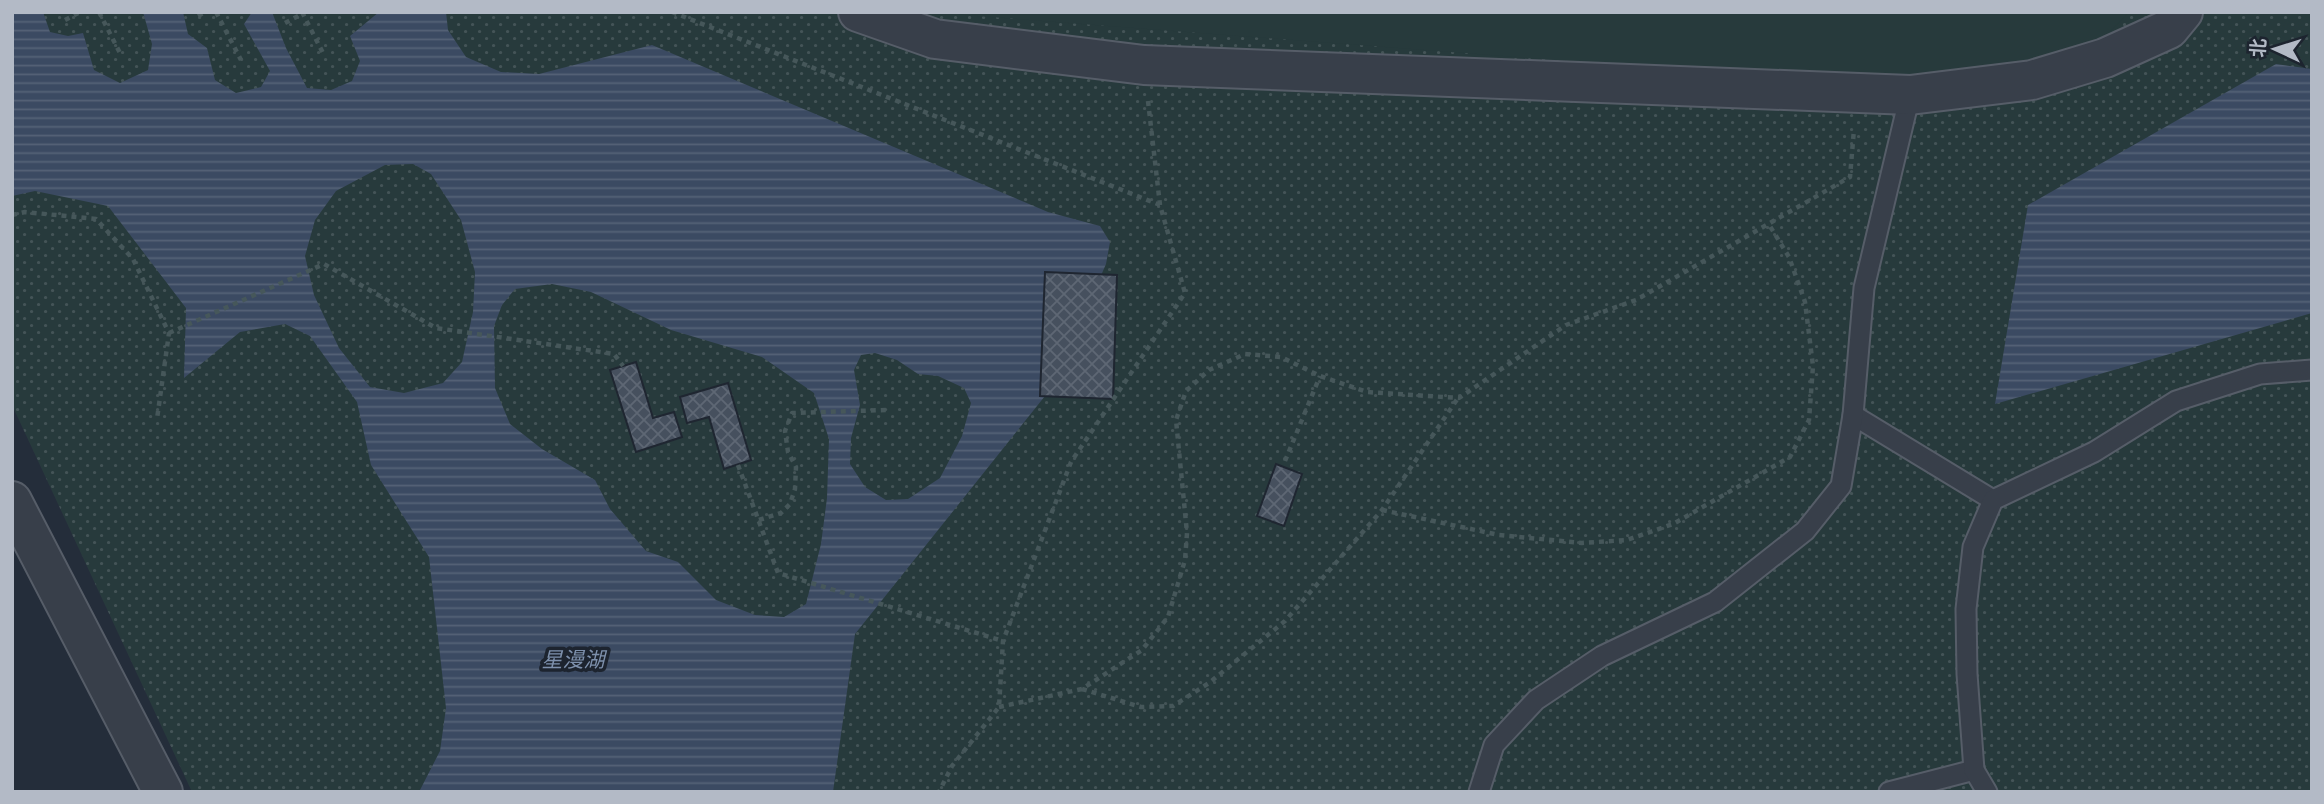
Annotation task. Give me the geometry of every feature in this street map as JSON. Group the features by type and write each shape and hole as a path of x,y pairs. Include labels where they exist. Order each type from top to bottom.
{"street":[{"path":"858,12 935,39 1144,65 1910,96 2032,80 2105,58 2169,29 2183,12"},
{"path":"12,501 163,792"}],"lane":[{"path":"1479,792 1494,745 1535,700 1602,656 1714,602 1805,531 1841,486 1853,415 1864,288 1910,96"},
{"path":"1987,792 1974,770 1967,674 1966,609 1973,547 1993,500 2094,453 2176,401 2260,374 2312,370"},
{"path":"1853,415 1993,500"},
{"path":"1889,792 1974,770"}],"path":[{"path":"65,20 80,12"},
{"path":"99,12 121,55"},
{"path":"198,16 205,12"},
{"path":"216,12 241,60"},
{"path":"672,12 1160,205"},
{"path":"285,23 303,13 324,55"},
{"path":"939,792 952,766 999,707 1003,641 1071,461 1185,293 1160,205 1144,65"},
{"path":"1082,689 1141,707 1174,706 1209,683 1285,621 1382,510 1459,398 1566,325 1636,300 1850,177 1858,93"},
{"path":"12,215 25,212 96,219 133,259 169,333 157,419"},
{"path":"1382,510 1499,535 1582,543 1627,540 1673,524 1790,457 1809,420 1813,366 1805,302 1789,257 1768,223"},
{"path":"169,333 324,264 436,328 614,354 624,366"},
{"path":"999,707 1082,689 1142,650 1168,617 1185,560 1187,533 1176,420 1186,391 1209,370 1245,354 1281,357 1320,376 1367,392 1459,398"},
{"path":"1285,461 1320,376"},
{"path":"759,520 781,513 790,504 795,489 796,467 788,452 785,431 792,413 887,410"},
{"path":"738,465 778,573 1003,641"}],"shaded area":[{"path":"12,12 2312,12 2312,792 192,792 12,405"},
{"path":"951,12 2130,12 2103,38 1995,70 1870,84"}],"water":[{"name":"星漫湖","path":"12,12 43,12 50,32 68,36 83,33 94,70 120,83 148,70 152,44 143,12 183,12 188,34 207,48 215,80 236,93 261,87 270,71 244,24 252,12 272,12 286,48 307,88 331,90 352,81 360,61 350,36 379,12 446,12 448,30 466,57 501,72 539,74 652,45 1048,212 1100,226 1110,242 1106,264 1053,386 855,634 833,792 419,792 440,751 446,708 429,557 371,465 357,402 310,336 285,324 240,332 184,378 186,308 108,206 35,191 12,196","holes":["413,164 431,174 461,220 475,272 473,312 462,362 443,383 404,393 370,387 339,348 314,295 305,256 315,220 336,191 385,165","552,284 591,292 671,330 762,357 814,393 829,439 827,498 821,544 806,604 784,617 755,615 716,600 678,562 646,551 610,509 595,480 542,449 510,424 495,388 494,326 502,305 515,289","875,353 897,360 918,374 938,376 964,388 971,403 962,436 940,478 908,499 886,500 865,487 850,464 851,438 860,405 854,370 861,355"]},
{"path":"2276,64 2312,69 2312,313 1995,404 2028,205"}],"building":[{"path":"1045,272 1117,275 1113,399 1040,396"},
{"path":"636,362 653,418 674,412 682,437 636,452 610,370"},
{"path":"728,383 751,460 724,469 709,417 687,423 680,397"},
{"path":"1276,464 1302,474 1284,526 1257,516"}]}
